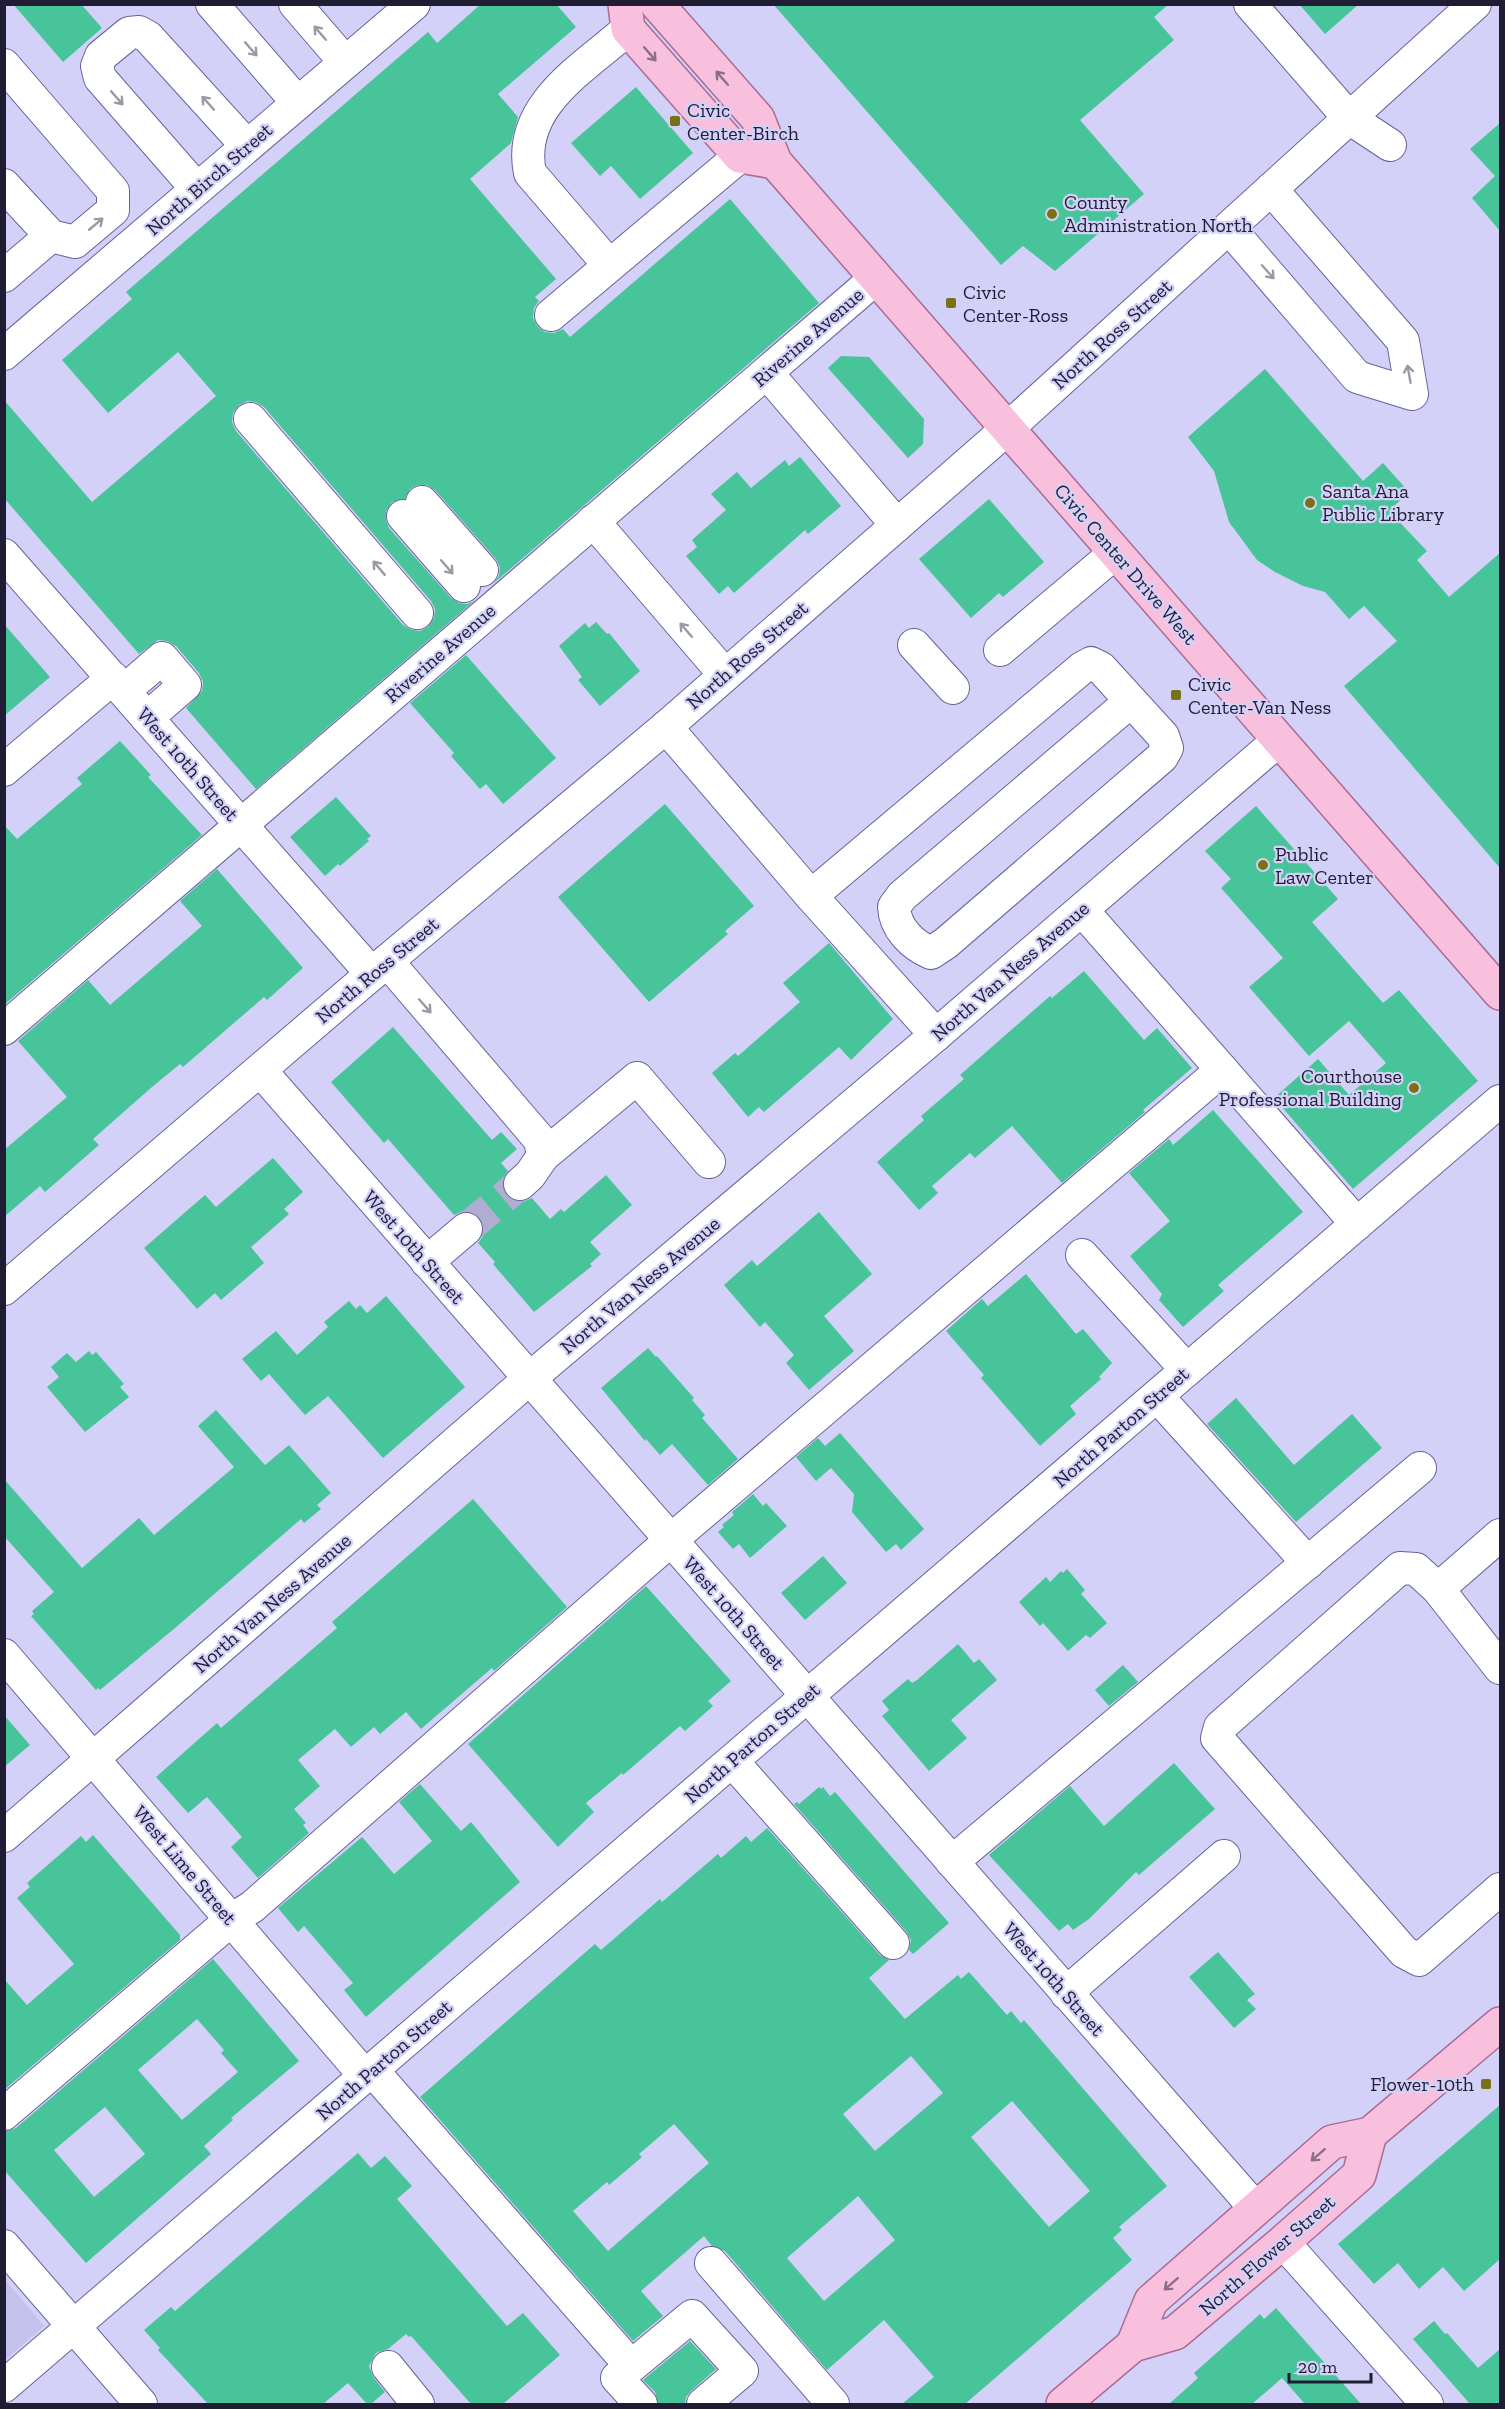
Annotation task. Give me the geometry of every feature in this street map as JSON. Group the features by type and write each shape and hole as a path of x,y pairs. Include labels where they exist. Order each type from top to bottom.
{"main road":[{"name":"Civic Center Drive West","path":"657,4 758,119 775,162 1500,993"},
{"path":"626,17 740,156 775,162"},
{"name":"North Flower Street","path":"1132,2345 1151,2301 1332,2142 1370,2134 1500,2024"},
{"name":"North Flower Street","path":"1063,2404 1132,2345 1175,2333 1283,2242 1359,2175 1370,2134"}],"street":[{"path":"212,4 298,103"},
{"path":"295,4 345,62"},
{"path":"1250,4 1349,118 1390,145"},
{"name":"North Ross Street","path":"4,1289 379,968 666,727 1007,429 1475,4"},
{"name":"North Birch Street","path":"4,354 345,62 397,10"},
{"path":"609,265 530,173 527,157 529,141 538,115 549,97 626,17"},
{"path":"197,189 100,78 97,66 101,56 129,33 138,32 148,37 247,146"},
{"path":"4,65 113,191 112,210 75,242 51,236 4,185"},
{"path":"551,315 740,156"},
{"path":"1228,228 1358,377 1412,394 1403,341 1271,189"},
{"path":"4,276 51,236"},
{"name":"Riverine Avenue","path":"4,1029 875,279"},
{"path":"767,373 897,525"},
{"path":"250,419 417,613"},
{"path":"412,509 473,578"},
{"path":"593,521 724,675"},
{"path":"1000,650 1115,552"},
{"name":"West 10th Street","path":"4,555 241,824 540,1140 543,1156"},
{"path":"914,645 953,688"},
{"path":"4,770 118,685 162,658 185,685 147,718"},
{"path":"811,896 1082,668 1091,663 1101,668 1163,736 1167,748 1162,757 931,953 917,946 894,919 894,907 902,896 1131,701"},
{"path":"666,727 811,896 936,1035"},
{"name":"North Van Ness Avenue","path":"4,1836 529,1378 936,1035 1279,740"},
{"path":"1082,910 1357,1224"},
{"name":"West 10th Street","path":"260,1070 1256,2209"},
{"path":"4,2114 231,1920 252,1907 671,1540 1222,1070"},
{"path":"520,1184 530,1175 543,1156 637,1078 709,1162"},
{"name":"North Parton Street","path":"4,2386 1500,1101"},
{"path":"427,1262 466,1229"},
{"path":"1082,1255 1187,1370"},
{"path":"1157,1396 1308,1563"},
{"path":"952,1863 1420,1468"},
{"path":"1438,1589 1500,1535"},
{"path":"1500,1668 1438,1589 1416,1569 1400,1569 1220,1727 1217,1738 1404,1952 1419,1960 1500,1889"},
{"name":"West Lime Street","path":"4,1655 231,1920 631,2366"},
{"path":"732,1761 893,1943"},
{"path":"1066,1993 1224,1856"},
{"path":"1283,2242 1427,2404"},
{"path":"4,2246 141,2404"},
{"path":"711,2263 833,2404"},
{"path":"641,2404 617,2378 692,2316 742,2371 703,2404"},
{"path":"388,2367 418,2404"}],"shaded area":[{"path":"5,2280 44,2326 4,2360"}],"building":[{"path":"13,4 81,4 102,28 63,62"},
{"path":"481,4 556,4 576,27 498,94 518,117 511,143 470,179 556,279 535,297 539,301 534,308 533,318 538,327 545,332 554,333 563,329 570,337 730,199 819,303 494,583 499,576 500,567 496,559 435,490 427,485 418,485 410,489 405,499 392,502 386,511 389,528 451,598 459,603 467,604 474,601 256,789 186,708 202,691 203,682 199,673 176,646 167,641 158,640 139,654 4,498 4,400 92,502 216,396 178,352 108,413 62,360 132,299 126,292 428,32 437,43","holes":["247,401 256,402 264,407 431,601 435,609 434,618 428,627 420,631 403,625 236,431 232,422 233,413 239,405"]},
{"path":"773,4 1169,4 1154,17 1174,40 1080,120 1144,194 1055,271 1023,246 1001,265"},
{"path":"1299,4 1359,4 1325,34"},
{"path":"636,87 693,153 640,199 611,166 600,176 571,143"},
{"path":"1500,123 1500,231 1472,198 1495,176 1470,149"},
{"path":"841,356 869,357 924,419 923,444 908,458 828,368"},
{"path":"1265,369 1363,481 1383,463 1409,492 1389,511 1427,551 1417,560 1449,597 1500,553 1500,868 1344,686 1397,641 1364,606 1349,619 1325,592 1303,586 1257,560 1229,522 1214,471 1188,437"},
{"path":"800,457 841,506 808,534 805,530 734,593 728,586 719,594 686,556 697,547 692,540 726,510 711,494 737,472 751,488 785,460 789,466"},
{"path":"989,499 1044,562 1003,597 999,593 971,618 919,559"},
{"path":"596,622 607,634 609,633 640,671 600,706 578,680 582,677 559,646 585,623 589,628"},
{"path":"4,624 50,677 4,716"},
{"path":"466,655 556,758 503,804 486,784 480,789 451,756 454,753 410,703"},
{"path":"120,741 151,775 148,777 202,835 4,1005 4,825 17,839 82,784 77,778"},
{"path":"336,797 371,836 367,839 369,841 325,876 290,837"},
{"path":"665,804 754,906 725,931 728,934 649,1002 558,897"},
{"path":"1256,806 1338,899 1312,922 1383,1003 1399,990 1478,1081 1353,1189 1274,1098 1318,1059 1349,1095 1386,1063 1349,1021 1309,1056 1249,987 1283,958 1221,888 1231,879 1205,851"},
{"path":"217,869 303,968 267,1000 264,997 183,1067 180,1064 152,1087 93,1139 99,1145 45,1192 40,1186 4,1217 4,1150 67,1097 18,1041 88,980 110,1005 202,926 180,901"},
{"path":"829,943 893,1019 851,1060 839,1047 764,1112 759,1107 748,1117 712,1073 735,1053 738,1056 800,1002 783,983"},
{"path":"1084,971 1144,1040 1157,1028 1192,1068 1143,1110 1145,1112 1062,1183 1012,1126 975,1158 970,1153 932,1186 938,1193 919,1210 877,1162 924,1120 921,1116 964,1079 960,1075 1050,996 1052,998"},
{"path":"393,1027 492,1140 501,1132 517,1149 501,1163 508,1171 503,1178 502,1187 507,1196 515,1201 523,1202 532,1198 550,1219 561,1209 564,1212 606,1175 632,1205 590,1242 601,1254 590,1264 592,1266 534,1312 478,1243 483,1236 484,1226 479,1217 473,1212 463,1211 454,1215 388,1139 384,1143 331,1082"},
{"path":"1213,1110 1303,1212 1218,1285 1224,1291 1183,1327 1159,1300 1162,1294 1130,1256 1170,1221 1129,1173 1169,1139 1173,1145"},
{"path":"273,1158 303,1192 284,1209 289,1214 251,1247 264,1263 221,1300 215,1293 197,1309 144,1248 205,1195 216,1207"},
{"path":"819,1212 872,1274 824,1316 854,1351 809,1390 786,1363 794,1355 765,1322 760,1327 724,1285 752,1260 757,1266"},
{"path":"1026,1274 1076,1334 1083,1329 1112,1363 1099,1377 1101,1379 1070,1406 1076,1414 1040,1446 981,1378 984,1375 946,1331 982,1299 988,1306"},
{"path":"386,1296 465,1387 383,1458 328,1396 305,1415 269,1374 261,1381 242,1359 276,1331 297,1355 328,1327 324,1322 349,1301 356,1309 360,1305 367,1313"},
{"path":"648,1348 694,1398 692,1400 705,1415 702,1418 738,1459 708,1485 672,1444 660,1455 646,1439 645,1441 601,1388"},
{"path":"89,1351 92,1355 96,1352 124,1384 120,1387 129,1397 85,1432 47,1387 59,1377 51,1367 67,1353 76,1362"},
{"path":"1236,1398 1294,1465 1352,1414 1382,1448 1296,1522 1207,1424"},
{"path":"216,1410 265,1465 289,1445 331,1493 317,1505 321,1509 304,1523 301,1519 175,1628 100,1690 98,1688 96,1690 31,1616 34,1614 32,1611 54,1592 4,1536 4,1479 82,1568 139,1518 154,1535 234,1467 198,1426"},
{"path":"840,1433 924,1529 901,1550 896,1544 886,1552 852,1512 854,1494 831,1468 816,1481 796,1457 818,1438 825,1446"},
{"path":"753,1494 763,1506 766,1503 787,1526 750,1558 739,1544 733,1549 718,1532 724,1527 722,1525 734,1515 732,1512"},
{"path":"473,1499 567,1607 494,1671 492,1668 421,1729 406,1712 380,1734 374,1727 351,1747 335,1729 298,1760 320,1786 294,1809 306,1823 303,1825 309,1833 258,1878 231,1847 242,1837 207,1797 188,1813 156,1777 217,1723 221,1728 337,1628 332,1622"},
{"path":"823,1556 847,1583 805,1620 781,1593"},
{"path":"1067,1569 1085,1590 1081,1594 1107,1623 1090,1638 1086,1635 1068,1651 1043,1623 1040,1626 1019,1602 1046,1577 1050,1582 1061,1571 1063,1573"},
{"path":"646,1586 731,1681 708,1701 713,1706 685,1731 680,1726 586,1803 594,1812 558,1847 468,1744"},
{"path":"958,1644 974,1663 979,1659 997,1680 951,1720 967,1738 929,1771 882,1716 889,1710 882,1701 908,1679 912,1683 917,1680"},
{"path":"1123,1665 1138,1682 1109,1706 1095,1690"},
{"path":"4,1715 30,1745 4,1767"},
{"path":"1174,1763 1215,1809 1139,1875 1136,1872 1089,1919 1073,1930 1068,1924 1059,1931 989,1855 1070,1786 1104,1826"},
{"path":"420,1784 461,1831 471,1822 520,1882 366,2017 344,1990 353,1983 304,1926 298,1932 278,1908 362,1837 394,1874 432,1841 399,1802"},
{"path":"819,1787 821,1789 823,1787 830,1796 835,1792 949,1923 913,1954 909,1950 911,1940 906,1931 794,1804 797,1802 799,1804"},
{"path":"767,1828 880,1955 889,1960 869,1978 905,2019 958,1975 961,1979 969,1972 1007,2015 1011,2011 1021,2023 1024,2020 1167,2186 1119,2227 1122,2230 1113,2238 1132,2260 965,2404 902,2404 934,2377 884,2320 827,2370 725,2251 712,2246 704,2236 641,2291 663,2316 633,2341 420,2097 595,1944 601,1950 660,1899 662,1902 718,1854 721,1858 746,1836 751,1842","holes":["911,2056 943,2093 875,2151 843,2114","1012,2101 1090,2191 1049,2227 971,2137","674,2124 709,2163 608,2251 573,2211 607,2182 609,2185 642,2157 639,2154","858,2196 895,2240 824,2301 787,2258"]},
{"path":"93,1835 180,1935 180,1940 4,2090 4,1979 27,2005 74,1964 17,1898 30,1887 27,1883 81,1836 86,1842"},
{"path":"1218,1952 1255,1994 1247,2000 1256,2009 1234,2028 1189,1977"},
{"path":"213,1959 299,2061 231,2118 233,2120 204,2146 211,2154 86,2263 4,2170 4,2132 16,2128","holes":["197,2019 224,2050 221,2053 238,2072 182,2120 138,2070","105,2107 145,2154 94,2197 54,2150"]},
{"path":"1500,2105 1500,2259 1464,2291 1443,2267 1419,2289 1398,2263 1374,2284 1338,2244"},
{"path":"358,2153 371,2168 385,2156 412,2186 397,2199 507,2326 523,2313 560,2355 503,2404 471,2404 411,2336 406,2334 388,2349 376,2353 369,2366 374,2378 385,2392 371,2404 367,2404 348,2383 323,2404 208,2404 158,2350 160,2348 144,2330 171,2307 175,2311"},
{"path":"1276,2308 1361,2404 1305,2404 1282,2378 1252,2404 1169,2404 1198,2378 1194,2373 1260,2314 1264,2319"},
{"path":"1434,2321 1478,2368 1500,2349 1500,2404 1470,2404 1413,2339"},
{"path":"690,2341 716,2369 691,2391 686,2397 685,2404 658,2404 655,2392 643,2380"}],"tunnel":[{"path":"466,1229 520,1184"}],"place":[{"name":"Civic Center-Birch","path":"675,121"},
{"name":"County Administration North","path":"1052,214"},
{"name":"Civic Center-Ross","path":"951,303"},
{"name":"Santa Ana Public Library","path":"1310,503"},
{"name":"Civic Center-Van Ness","path":"1176,695"},
{"name":"Public Law Center","path":"1263,865"},
{"name":"Courthouse Professional Building","path":"1414,1088"},
{"name":"Flower-10th","path":"1486,2084"}]}
